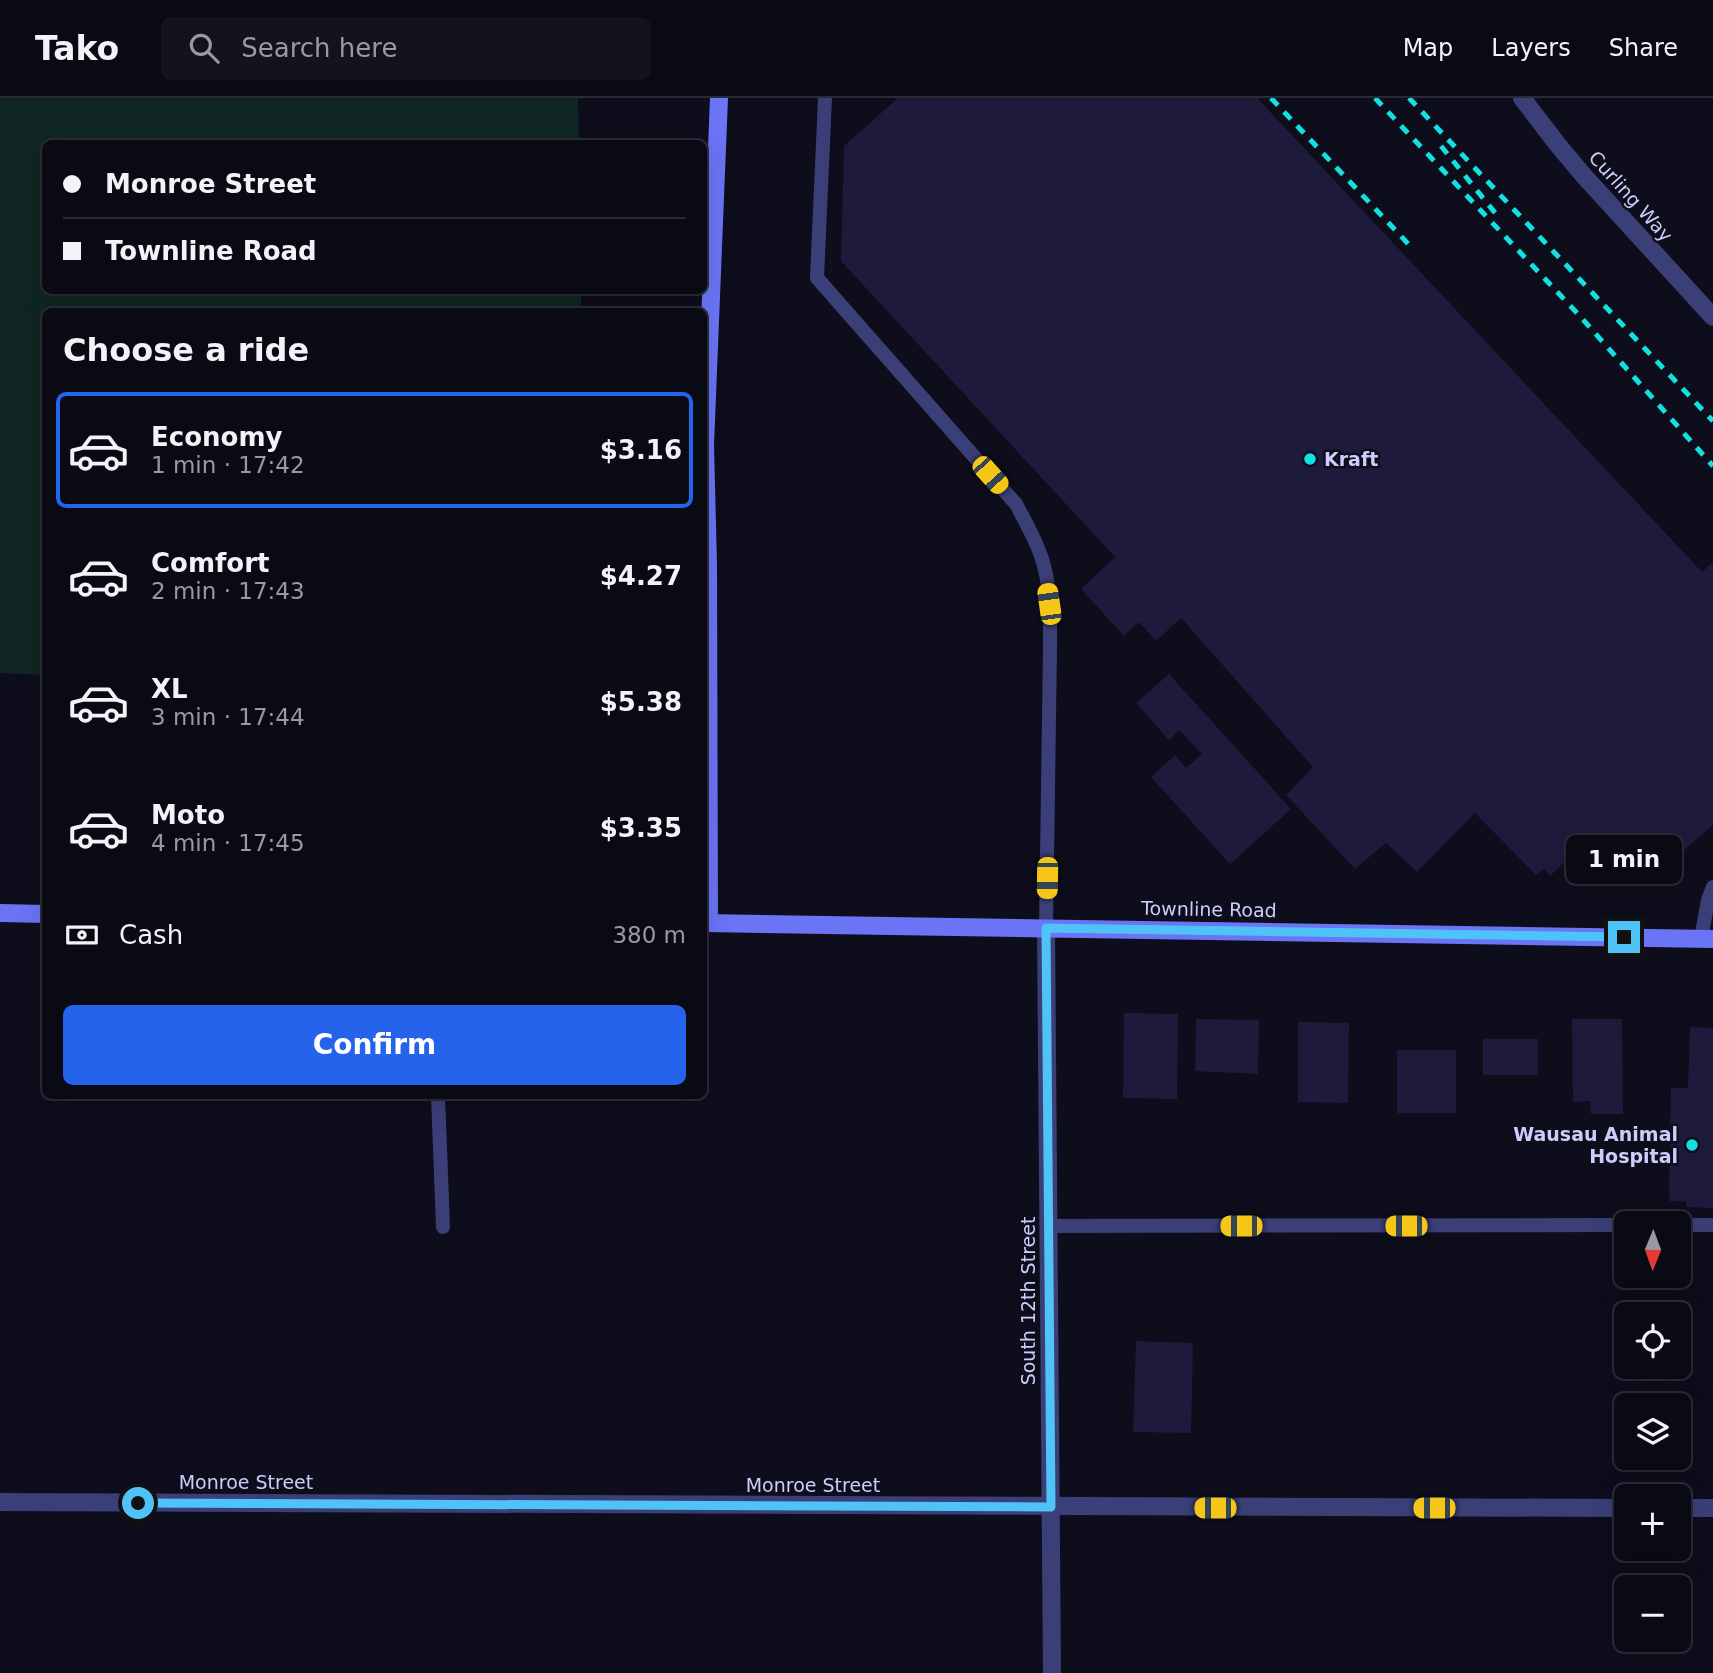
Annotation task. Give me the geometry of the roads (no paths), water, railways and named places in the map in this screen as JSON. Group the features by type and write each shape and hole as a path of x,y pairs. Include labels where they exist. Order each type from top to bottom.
{"street":[{"path":"707,395 719,98"},
{"name":"Curling Way","path":"1522,98 1584,176 1713,317"},
{"path":"707,525 707,744"},
{"path":"0,913 42,914"},
{"name":"Townline Road","path":"707,923 1707,939"},
{"name":"South 12th Street","path":"1046,928 1052,1673"},
{"name":"Monroe Street","path":"0,1502 1614,1508"},
{"path":"1691,1508 1713,1508"}],"lane":[{"path":"824,98 817,278 1016,504 1045,569 1050,648 1046,928"},
{"path":"1707,939 1708,900 1713,887"},
{"path":"439,1099 443,1227"},
{"path":"1048,1226 1614,1225"},
{"path":"1691,1225 1713,1225"}],"railway":[{"path":"1271,98 1414,250"},
{"path":"1375,98 1578,314 1713,466"},
{"path":"1409,98 1713,421"},
{"path":"1441,146 1496,214"}],"place":[{"name":"Kraft","path":"1310,459"},
{"name":"Wausau Animal Hospital","path":"1692,1145"}]}
